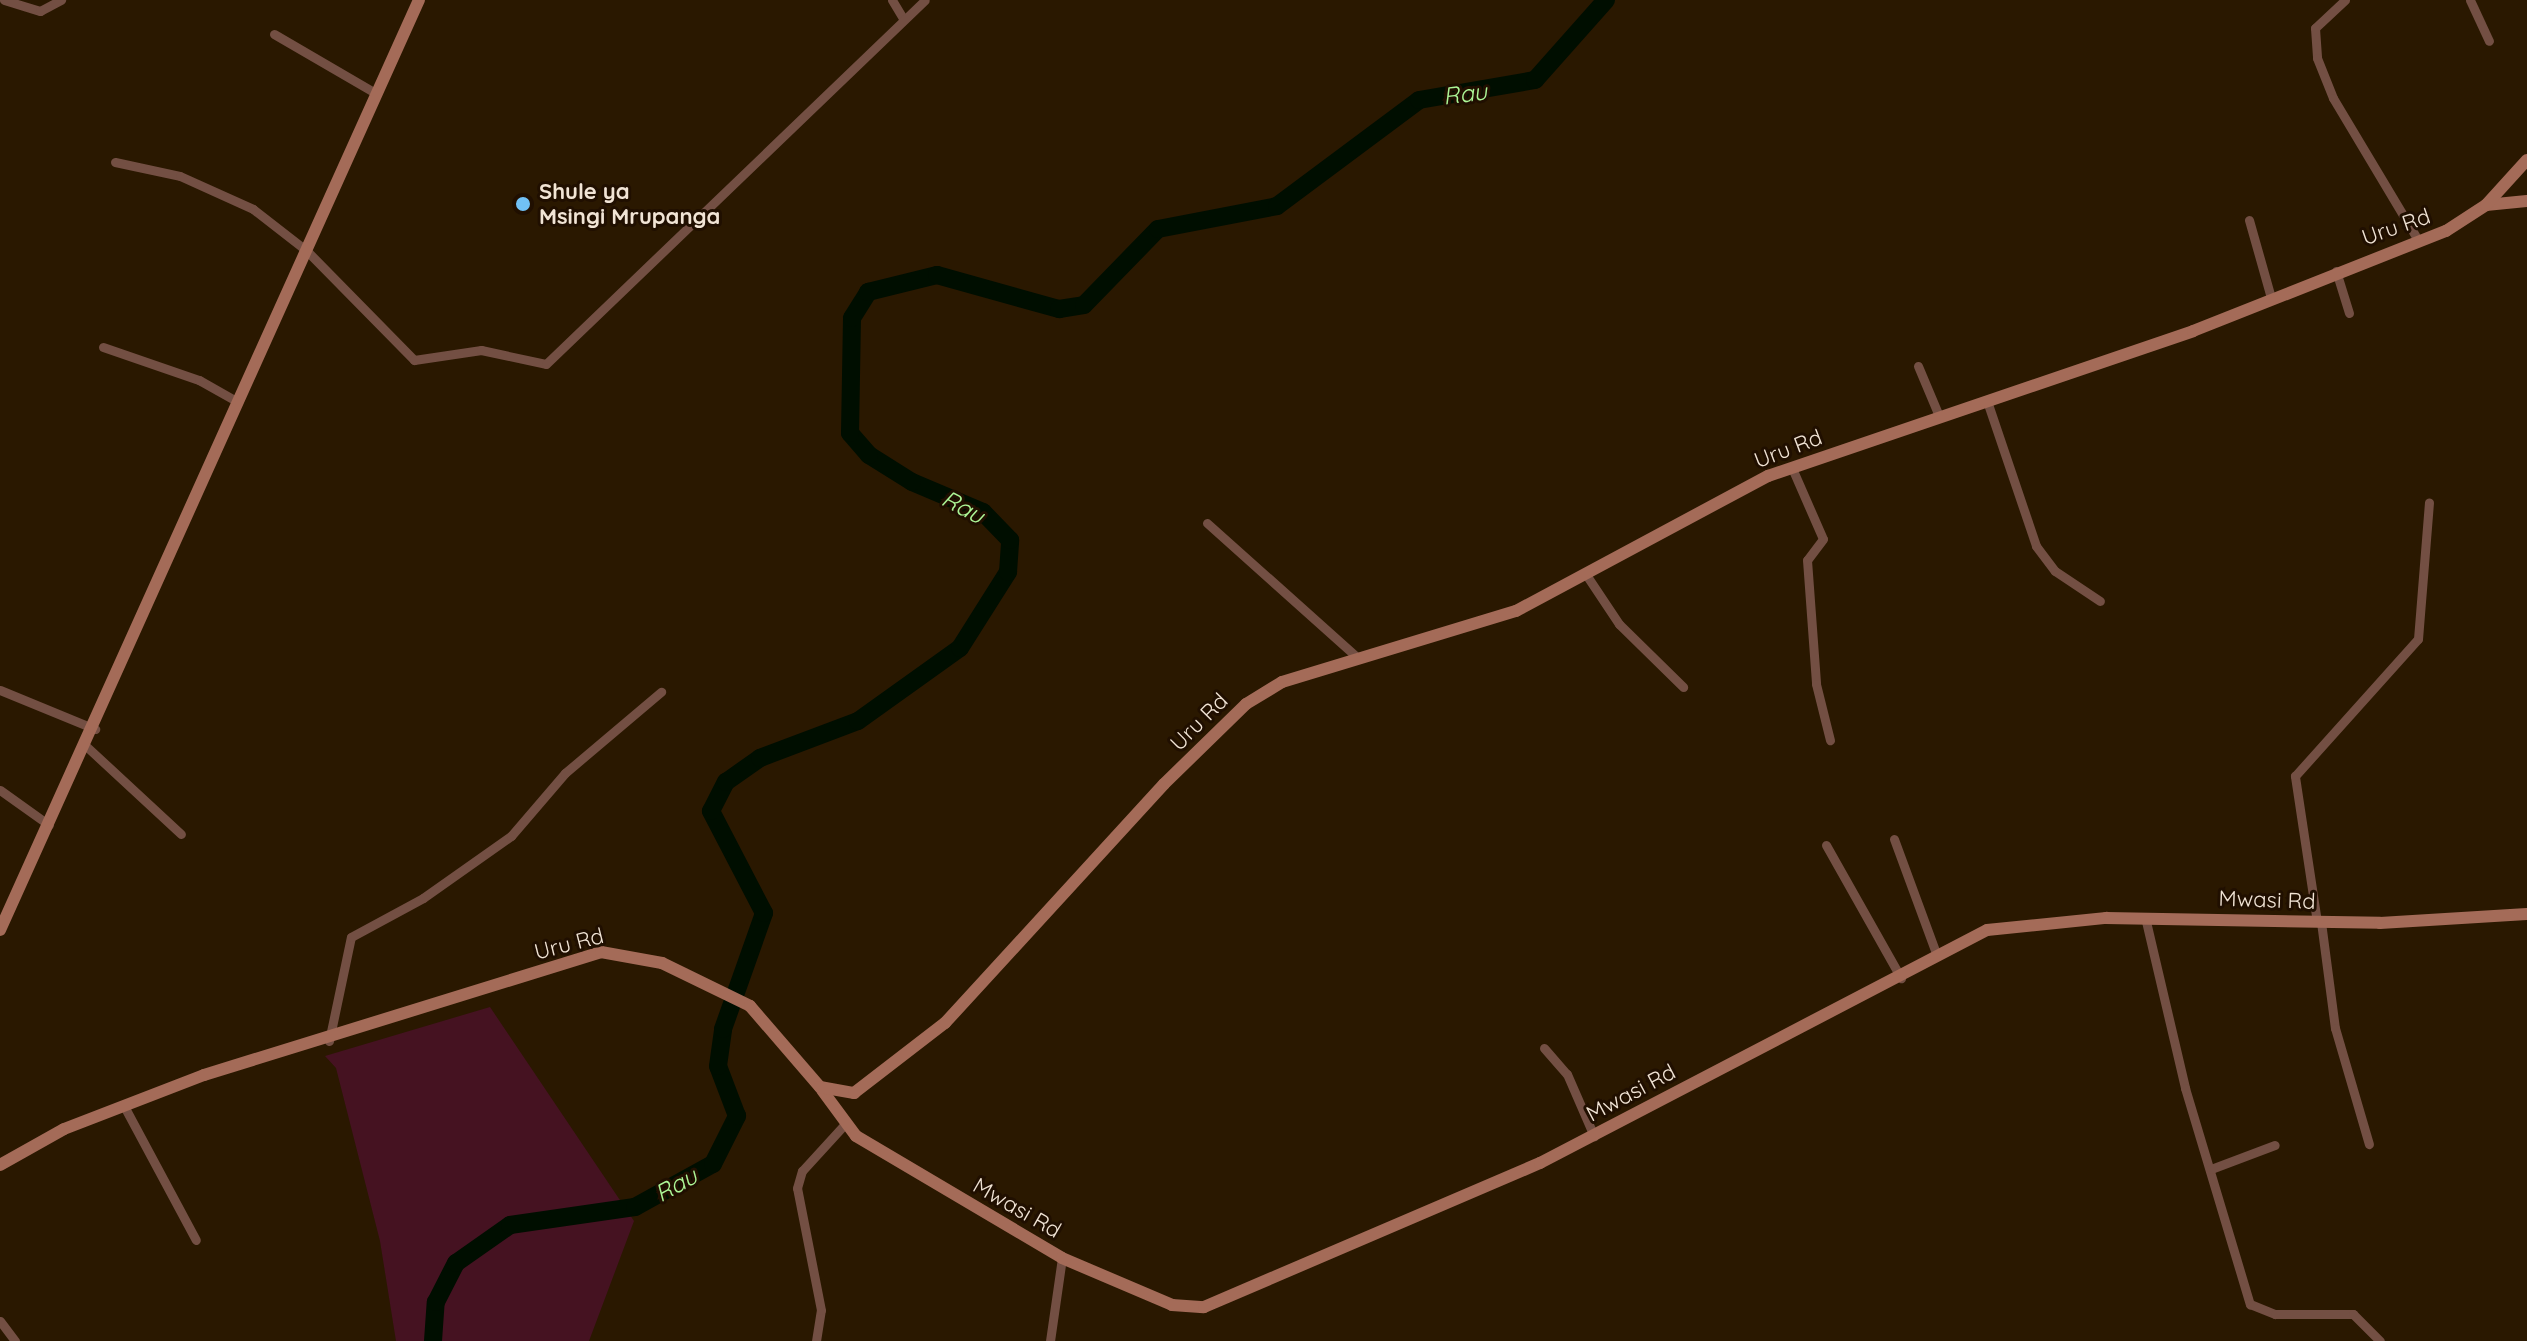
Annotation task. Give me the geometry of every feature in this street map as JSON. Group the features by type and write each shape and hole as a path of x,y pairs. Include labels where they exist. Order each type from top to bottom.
{"street":[{"path":"4,0 40,11 61,0"},
{"path":"0,930 87,747 419,0"},
{"path":"892,0 903,18"},
{"path":"115,162 225,194 307,251 414,360 481,350 546,364 674,248 903,18 925,0"},
{"path":"2345,0 2315,28 2317,58 2333,98 2418,240"},
{"path":"2470,0 2489,41"},
{"path":"274,34 377,94"},
{"name":"Uru Rd","path":"0,1165 124,1106 601,952 662,963 743,1002 820,1087 854,1093 945,1023 1246,704 1356,656 1486,622 1587,576 1733,492 1792,468 2271,298 2418,240 2486,205 2527,160"},
{"path":"2486,205 2527,201"},
{"path":"2249,220 2271,298"},
{"path":"2336,271 2349,313"},
{"path":"103,347 199,380 238,402"},
{"path":"1918,366 1939,416"},
{"path":"1987,401 2036,546 2055,571 2100,601"},
{"path":"1792,468 1823,539 1807,560 1815,675 1830,740"},
{"path":"2369,1144 2335,1028 2295,776 2418,639 2429,502"},
{"path":"1207,523 1356,656"},
{"path":"1587,576 1619,624 1683,687"},
{"path":"0,690 95,729"},
{"path":"329,1041 351,937 423,898 511,836 605,734 661,692"},
{"path":"87,747 181,834"},
{"path":"0,790 49,825"},
{"path":"1894,839 1937,956"},
{"path":"1826,845 1901,978"},
{"name":"Mwasi Rd","path":"820,1087 844,1125 1062,1258 1172,1305 1225,1303 1594,1136 1901,978 1937,956 2011,923 2145,917 2319,922 2527,914"},
{"path":"2145,917 2250,1304 2275,1314 2353,1314 2380,1341"},
{"path":"1544,1048 1567,1074 1594,1136"},
{"path":"124,1106 196,1240"},
{"path":"816,1341 821,1310 797,1188 802,1171 844,1125"},
{"path":"2211,1169 2275,1145"},
{"path":"1050,1341 1062,1258"},
{"path":"0,1321 15,1341"}],"shaded area":[{"path":"490,1007 634,1221 589,1341 396,1341 380,1241 336,1068 325,1056"}],"waterway":[{"name":"Rau","path":"433,1341 436,1302 456,1263 510,1225 635,1207 713,1164 737,1116 718,1066 723,1029 764,913 711,811 726,782 760,758 858,721 960,648 1008,572 1010,540 983,512 912,482 869,455 850,433 852,318 868,292 937,275 1059,309 1084,305 1158,229 1277,206 1419,100 1535,80 1606,0"}],"place":[{"name":"Shule ya Msingi Mrupanga","path":"523,204"}]}
